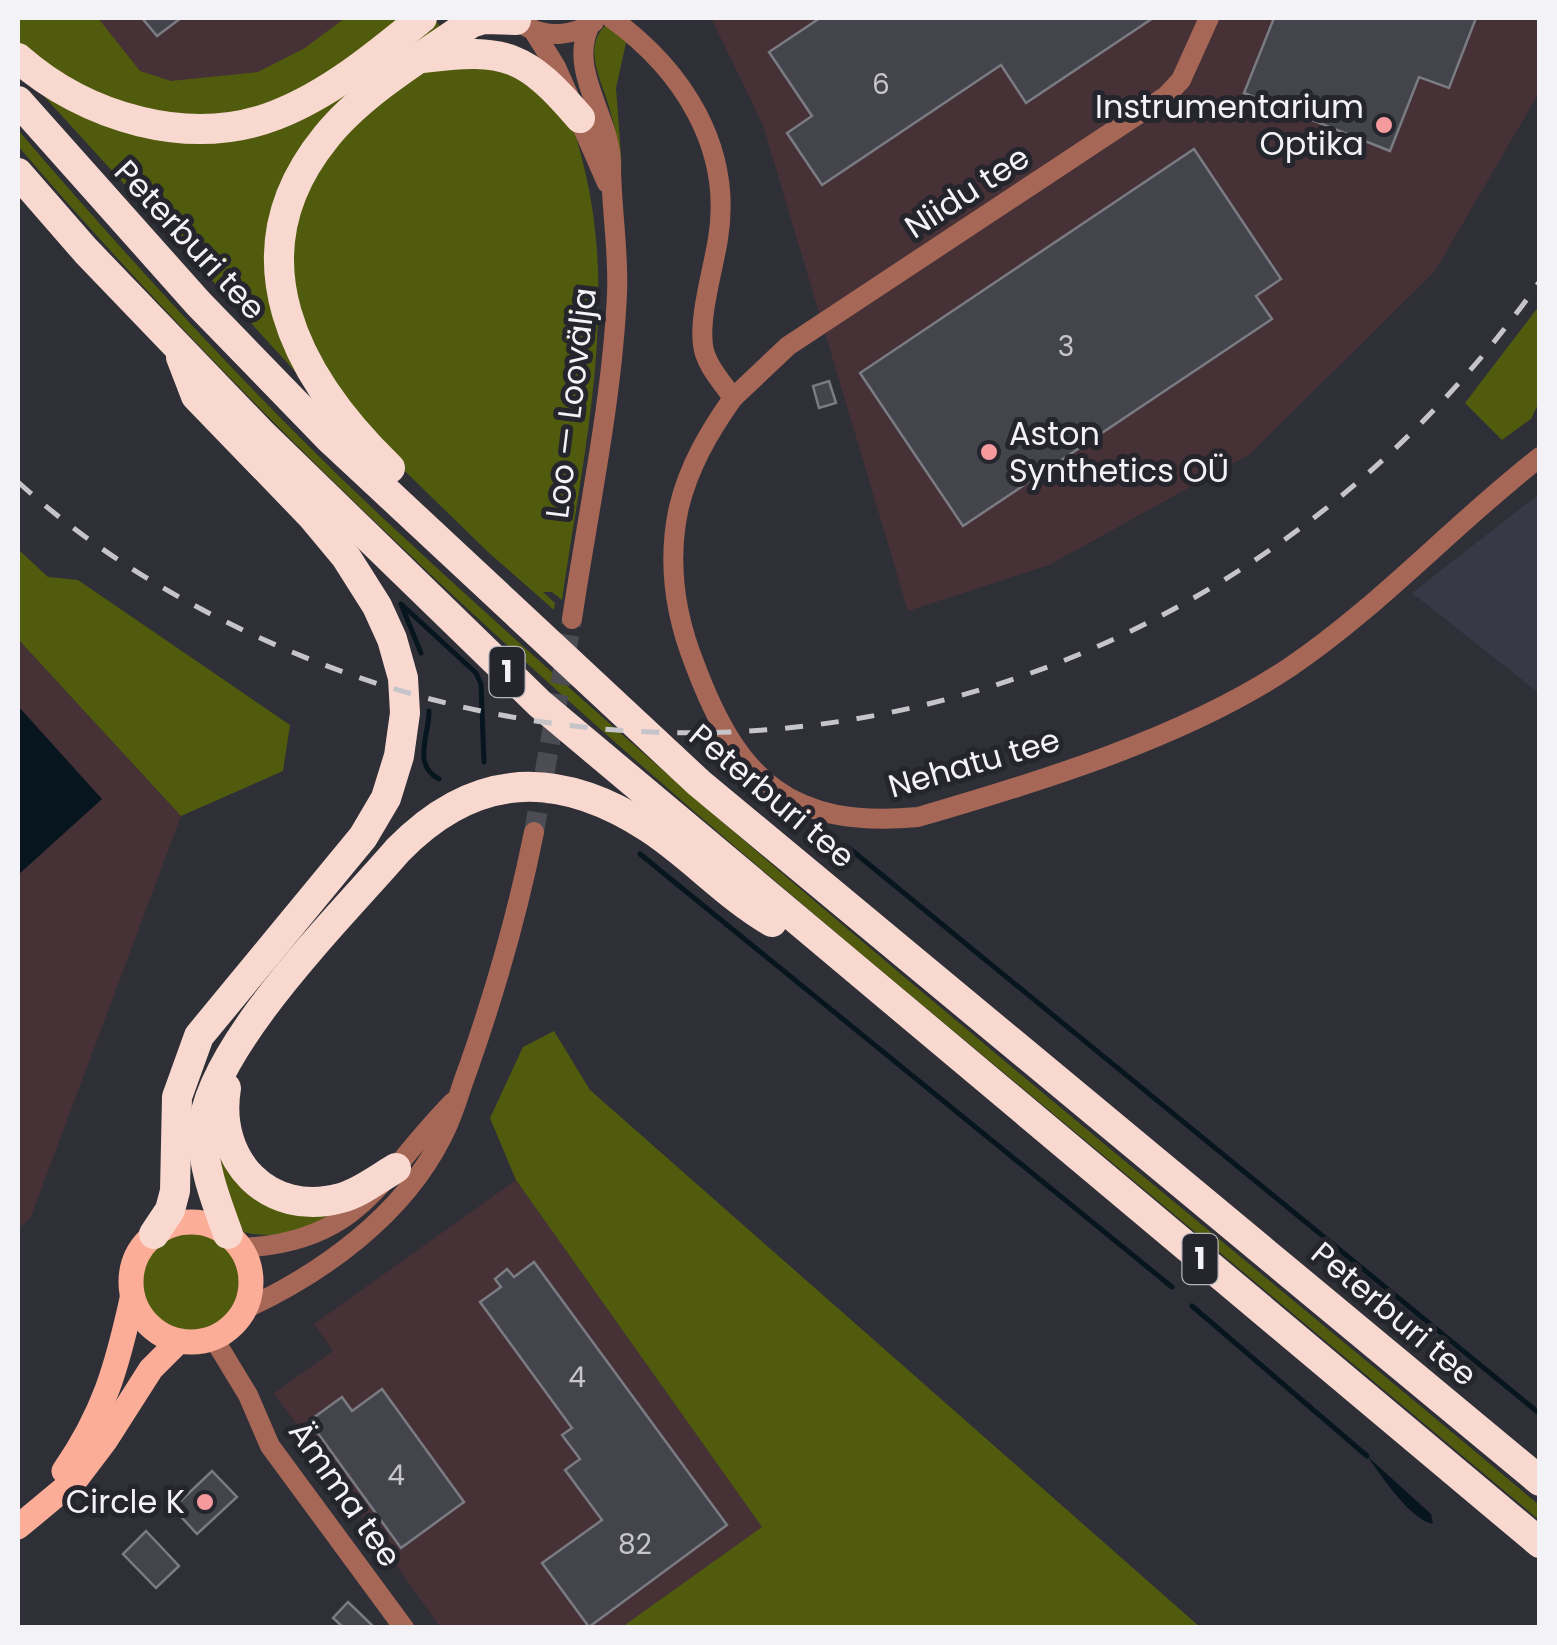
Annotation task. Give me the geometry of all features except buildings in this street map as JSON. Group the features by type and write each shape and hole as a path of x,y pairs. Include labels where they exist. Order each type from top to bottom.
{"highway":[{"path":"18,58 69,94 155,127 231,126 274,116 312,97 344,78 422,18"},
{"path":"484,586 461,537 363,442 312,376 287,317 279,268 282,228 290,200 326,137 355,107 471,24 484,19 521,23"},
{"path":"421,59 455,54 498,55 527,65 580,118"},
{"name":"Peterburi tee","path":"18,101 198,303 330,439 699,783 1540,1480"},
{"name":"1","path":"18,173 176,345 378,550 540,704 1540,1543"},
{"path":"154,1234 170,1210 175,1190 177,1096 199,1036 363,838 386,798 404,735 405,713 403,678 377,606 346,557 312,516 196,396 176,345"},
{"path":"234,1241 208,1178 203,1132 218,1075 260,1012 420,828 456,803 496,789 552,787 600,800 651,829 752,911 860,975"},
{"path":"232,1050 223,1106 226,1136 242,1170 266,1190 296,1202 318,1202 344,1197 396,1168"}],"main road":[{"path":"24,1521 67,1468 102,1409 119,1359 132,1299 133,1262 142,1246 171,1224 210,1225 234,1241 251,1278 245,1309 226,1332 196,1343 178,1342 149,1327 132,1299"},
{"path":"24,1521 76,1478 151,1369 178,1342"}],"street":[{"path":"611,18 678,80 700,114 712,145 722,204 703,349 733,398"},
{"name":"Niidu tee","path":"733,398 801,337 1166,96 1182,80 1208,18"},
{"path":"521,23 552,35 572,33 594,22"},
{"name":"Loo — Loovälja","path":"572,619 613,348 618,290 611,154 582,57 583,39 594,22"},
{"name":"Loo — Loovälja","path":"521,23 556,67 611,194"},
{"name":"Nehatu tee","path":"733,398 706,436 679,509 673,576 689,650 717,721 748,767 769,785 817,810 881,820 918,816 1058,772 1176,730 1248,693 1326,642 1540,457"},
{"path":"245,1309 347,1248 382,1217 417,1176 442,1138 518,910 534,832"},
{"path":"234,1241 287,1244 322,1232 351,1215 458,1096"},
{"name":"Ämma tee","path":"214,1338 248,1395 270,1446 404,1628"}],"shaded area":[{"path":"30,18 358,18 262,80 170,90"},
{"path":"711,18 1539,18 1539,93 1435,271 1250,454 1049,565 908,611 763,125"},
{"path":"1539,494 1539,693 1412,593"},
{"path":"18,639 181,816 30,1219 18,1229"},
{"path":"18,706 102,799 18,875"},
{"path":"516,1180 763,1528 622,1627 440,1627 274,1393 333,1351 314,1324"},
{"path":"1367,1456 1431,1514 1433,1524 1406,1506"}],"green space":[{"path":"18,18 98,18 140,71 171,81 258,72 305,48 345,18 408,18 382,39 276,105 177,120 102,100 18,45"},
{"path":"436,21 442,29 280,192 302,379 31,82 216,140"},
{"path":"605,26 627,38 616,88 622,167 594,56 598,35"},
{"path":"509,67 554,98 568,117 582,159 594,220 598,329 594,384 562,600 552,592 543,592 555,603 554,610 371,438 322,373 292,295 294,217 340,136 412,78 429,69"},
{"path":"18,130 242,379 385,520 525,648 811,898 1539,1505 1539,1520 748,858 493,632 369,516 131,273 18,146"},
{"path":"1539,306 1539,402 1531,419 1502,440 1465,403"},
{"path":"18,549 48,577 78,580 290,725 283,771 181,816 18,639"},
{"path":"554,1031 590,1090 1200,1627 622,1627 762,1527 516,1180 490,1118 523,1047"},
{"path":"217,1147 334,1214 280,1234 244,1232 227,1201"},
{"path":"190,1232 210,1236 226,1247 237,1263 241,1283 237,1303 226,1319 210,1330 190,1334 170,1330 154,1319 143,1303 139,1283 143,1263 154,1247 170,1236"}],"waterway":[{"path":"421,653 401,604 476,673 481,684 484,762"},
{"path":"429,711 424,758 426,766 439,779"},
{"path":"849,848 1540,1414"},
{"path":"640,854 1172,1287"},
{"path":"1192,1306 1367,1456"}],"tunnel":[{"path":"534,832 572,619"}],"railway":[{"path":"18,482 85,537 158,585 234,626 314,661 486,712 658,732 828,723 993,686 1150,622 1295,532 1426,418 1540,281"}],"place":[{"name":"Instrumentarium Optika","path":"1384,125"},
{"name":"Aston Synthetics OÜ","path":"989,452"},
{"name":"Circle K","path":"205,1502"}]}
